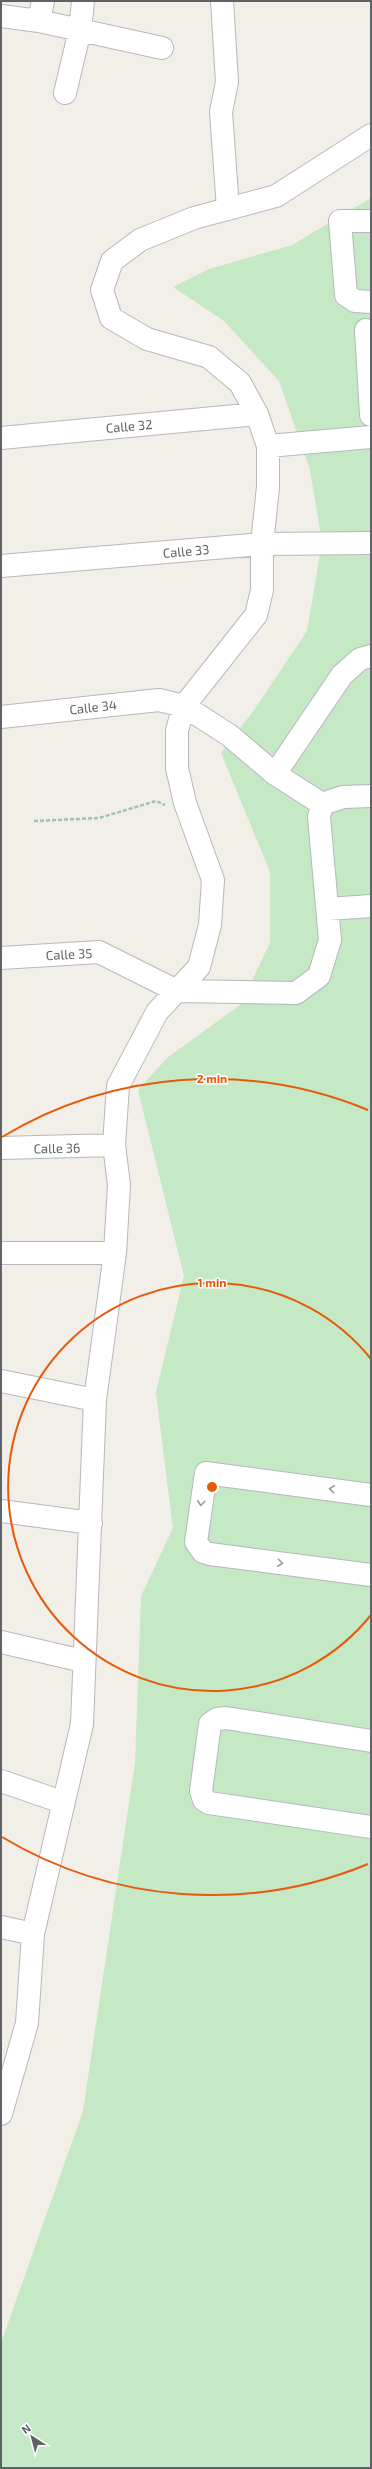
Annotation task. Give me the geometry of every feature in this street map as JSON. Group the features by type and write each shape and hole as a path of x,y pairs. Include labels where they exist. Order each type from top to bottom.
{"street":[{"path":"65,92 80,30 83,1"},
{"path":"222,1 227,82 221,112 228,209"},
{"path":"1,16 41,11 80,30 162,48"},
{"path":"1,2114 6,2076 27,2023 33,1934 62,1802 82,1724 83,1661 91,1523 95,1400 115,1253 119,1184 114,1145 118,1086 157,1012 198,967 210,925 213,880 185,803 177,768 177,730 184,706 256,615 262,590 262,544 268,487 268,446 257,414 240,383 209,357 147,339 111,318 102,290 112,260 140,240 194,218 276,196 371,135"},
{"path":"371,221 340,221 346,295 355,301 371,302"},
{"path":"366,330 371,415"},
{"name":"Calle 32","path":"1,438 257,414"},
{"path":"268,446 371,437"},
{"name":"Calle 33","path":"1,566 262,544 371,543"},
{"path":"275,774 342,676 360,659 371,656"},
{"name":"Calle 34","path":"1,717 160,700 184,706 229,735 275,774 322,804"},
{"path":"177,991 296,993 319,976 330,940 319,818 322,804 343,797 371,796"},
{"path":"328,909 371,906"},
{"name":"Calle 35","path":"1,958 99,952 177,991"},
{"name":"Calle 36","path":"1,1148 114,1145"},
{"path":"1,1253 115,1253"},
{"path":"1,1381 95,1400"},
{"path":"371,1495 206,1473 196,1542 203,1552 210,1554 371,1575"},
{"path":"1,1511 91,1523"},
{"path":"1,1642 83,1661"},
{"path":"371,1741 226,1718 217,1719 210,1724 201,1791 204,1800 209,1803 371,1827"},
{"path":"1,1781 62,1802"},
{"path":"1,1927 33,1934"}],"path":[{"path":"34,821 99,818 156,801 163,802 167,808"}],"green space":[{"path":"371,198 371,2468 1,2468 1,2343 83,2111 135,1763 141,1596 173,1528 156,1392 184,1276 138,1090 167,1058 240,1005 270,943 270,872 221,753 254,710 307,631 322,542 310,470 279,381 224,321 173,287 209,269 292,245"}]}
